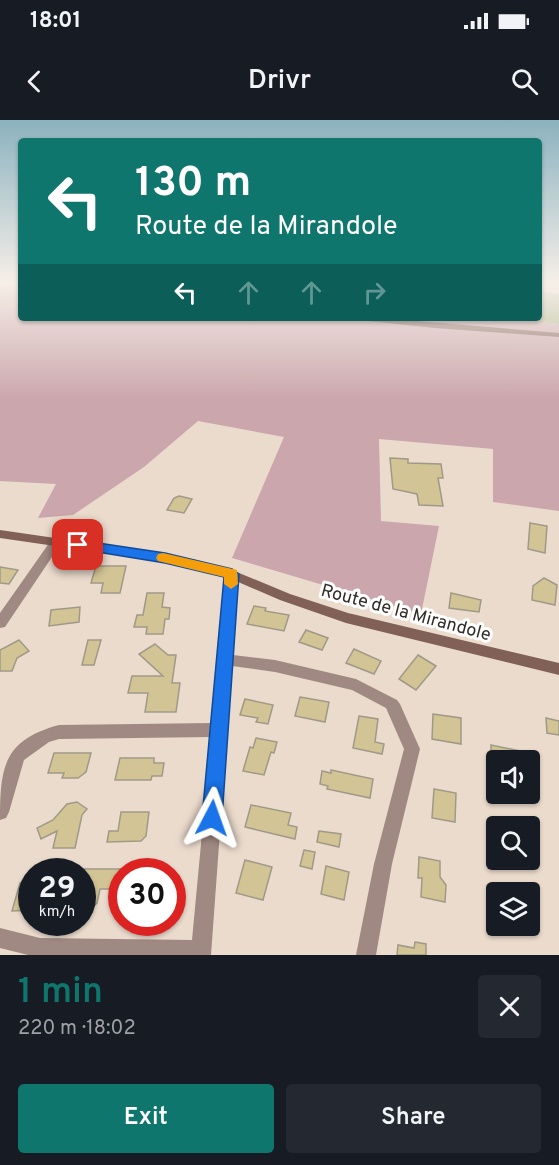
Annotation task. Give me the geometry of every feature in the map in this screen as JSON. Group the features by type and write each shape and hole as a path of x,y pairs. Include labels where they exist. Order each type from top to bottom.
{"street":[{"path":"397,322 559,335"},
{"name":"Route de la Mirandole","path":"0,534 165,558 232,574 285,597 346,618 559,669"},
{"path":"0,623 56,542"},
{"path":"0,938 40,948 201,953 232,574"},
{"path":"224,659 275,666 356,684 392,704 412,750 383,864 366,955"},
{"path":"0,812 18,756 44,736 59,732 219,730"}],"shaded area":[{"path":"0,322 540,322 559,324 559,511 493,502 493,449 379,439 381,521 439,526 421,614 232,558 284,437 198,421 144,467 73,515 38,518 56,484 0,481"}],"building":[{"path":"390,458 408,459 408,463 441,464 443,478 438,478 443,506 419,505 417,494 393,489"},
{"path":"179,496 192,499 184,513 167,510 174,498"},
{"path":"530,523 547,526 545,553 528,549"},
{"path":"96,566 126,566 120,593 101,593 103,583 91,583"},
{"path":"0,567 18,570 9,584 0,583"},
{"path":"544,578 557,585 555,605 532,600 533,586"},
{"path":"147,593 164,593 162,607 170,608 169,619 165,619 163,634 146,634 147,627 134,627 137,615 143,615"},
{"path":"451,593 481,600 479,612 449,608"},
{"path":"254,606 266,608 265,611 289,615 284,631 247,624"},
{"path":"80,607 79,622 49,626 51,610"},
{"path":"306,630 328,638 322,650 299,642"},
{"path":"19,640 29,651 17,658 12,671 0,671 0,650"},
{"path":"88,640 101,640 94,665 82,665"},
{"path":"155,644 168,655 176,655 172,683 180,683 176,712 145,712 148,693 128,693 132,676 163,676 139,654"},
{"path":"354,649 381,661 374,674 346,663"},
{"path":"418,655 436,666 416,690 399,679"},
{"path":"300,697 329,702 325,722 295,716"},
{"path":"245,699 273,705 268,724 256,722 258,718 240,715"},
{"path":"433,714 461,718 461,744 432,739"},
{"path":"359,716 378,719 375,742 384,744 382,754 353,748"},
{"path":"546,718 559,721 559,735 547,733"},
{"path":"256,738 277,742 274,753 271,752 264,775 243,771 250,747 253,748"},
{"path":"491,745 515,750 491,750"},
{"path":"54,753 91,753 86,772 78,778 62,778 64,773 48,773"},
{"path":"120,758 154,758 154,763 164,763 162,776 152,776 151,780 115,780"},
{"path":"331,770 373,779 370,798 327,789 328,786 320,784 322,771 331,773"},
{"path":"434,789 456,793 455,822 432,818"},
{"path":"77,802 87,809 82,815 75,848 53,848 57,831 41,839 37,828 53,820 67,804"},
{"path":"251,805 291,813 288,825 297,827 295,839 245,827"},
{"path":"121,812 149,812 146,836 141,841 107,842 109,831 118,831"},
{"path":"319,831 341,834 339,847 317,842"},
{"path":"304,850 315,852 312,869 300,866"},
{"path":"419,857 440,861 440,877 446,885 445,902 421,897 422,878 418,878"},
{"path":"245,860 272,867 263,900 236,893"},
{"path":"326,866 349,872 344,900 321,894"},
{"path":"96,869 108,869 108,889 100,889 97,903"},
{"path":"18,890 18,911 12,911"},
{"path":"415,942 426,944 426,955 397,955 398,945 414,948"}],"slow traffic":[{"path":"163,558 232,574 231,584"}],"route":[{"path":"78,545 165,558 232,574 212,818"}]}
